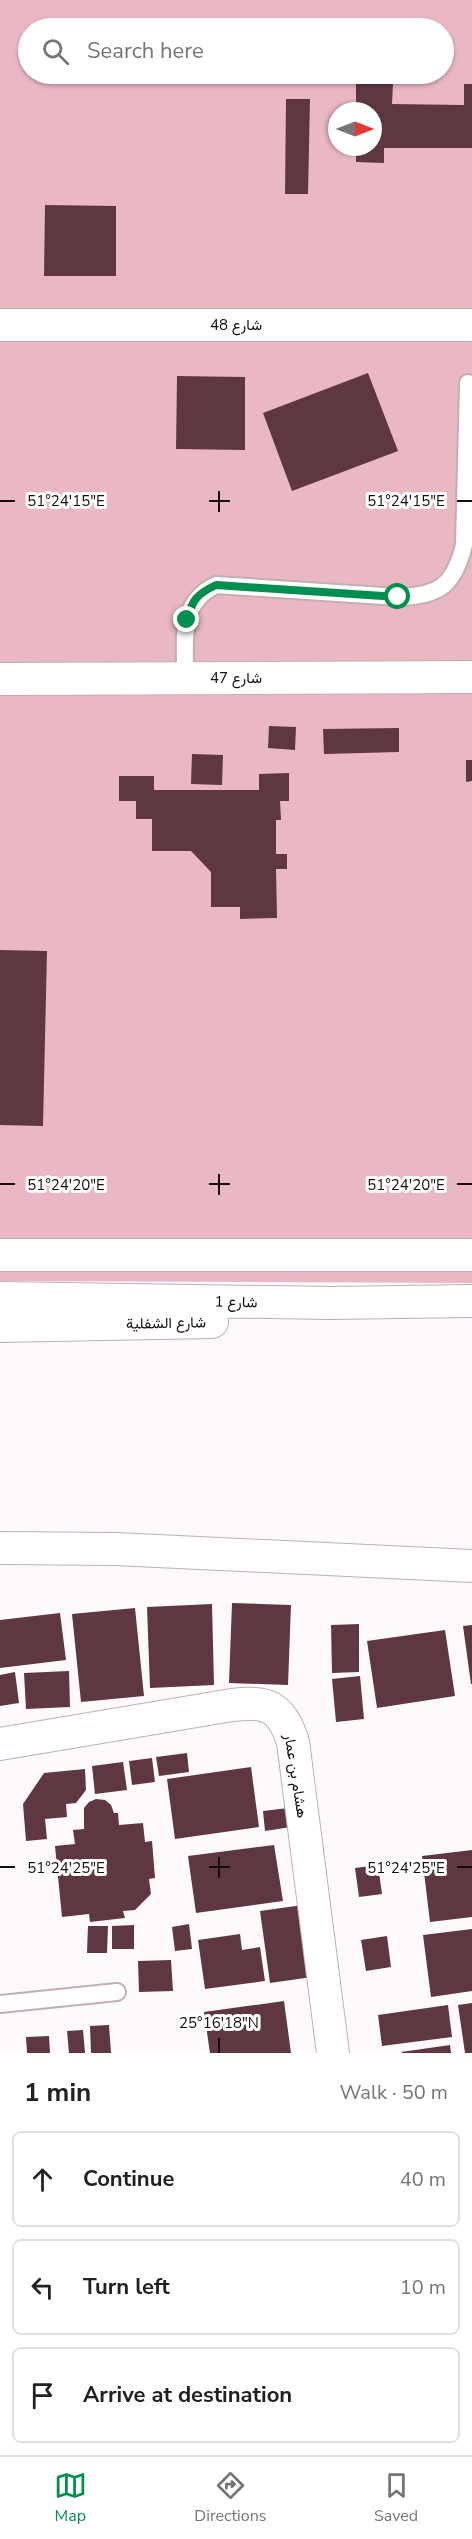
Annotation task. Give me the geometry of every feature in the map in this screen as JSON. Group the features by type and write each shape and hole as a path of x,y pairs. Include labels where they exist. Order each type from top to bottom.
{"street":[{"name":"شارع 48","path":"0,325 472,325"},
{"name":"شارع 47","path":"0,680 472,677"},
{"path":"0,1255 472,1256"},
{"name":"شارع 1","path":"0,1298 330,1303 472,1301"},
{"name":"شارع الشفلية","path":"0,1326 262,1321 297,1316 330,1303"},
{"path":"0,1548 116,1548 472,1566"},
{"name":"هشام بن عمار","path":"0,1744 253,1703 274,1708 287,1722 293,1742 333,2053"}],"lane":[{"path":"185,678 187,620 191,604 201,592 216,585 398,597 422,597 443,586 458,568 464,544 469,438 468,383"},
{"path":"0,2004 117,1992"}],"shaded area":[{"path":"0,0 472,0 472,1283 0,1281"}],"building":[{"path":"356,84 393,84 392,104 464,105 464,84 472,84 472,148 384,148 384,163 356,162 356,156 382,156 382,102 356,102"},
{"path":"286,99 310,99 308,194 285,194"},
{"path":"45,205 116,206 116,276 44,276"},
{"path":"368,373 398,451 292,491 263,413"},
{"path":"177,376 245,377 245,450 176,449"},
{"path":"269,726 296,727 295,750 268,748"},
{"path":"399,728 399,752 324,754 323,729"},
{"path":"192,754 223,755 222,785 191,784"},
{"path":"466,760 472,760 472,781 466,782"},
{"path":"289,773 289,801 280,801 281,820 276,820 276,854 287,854 287,869 276,869 277,918 240,919 240,907 211,907 211,872 191,851 152,851 152,819 136,819 136,801 119,801 119,776 154,776 154,790 259,790 259,774"},
{"path":"0,950 47,951 43,1126 0,1125"},
{"path":"232,1603 291,1605 288,1685 229,1683"},
{"path":"212,1604 214,1685 150,1688 147,1607"},
{"path":"135,1608 144,1696 81,1702 72,1614"},
{"path":"60,1613 66,1660 0,1668 0,1620"},
{"path":"359,1624 359,1672 332,1673 331,1625"},
{"path":"472,1625 472,1684 471,1684 463,1626"},
{"path":"445,1630 455,1696 377,1708 367,1641"},
{"path":"69,1671 70,1707 26,1709 24,1673"},
{"path":"15,1672 19,1703 0,1706 0,1675"},
{"path":"360,1676 364,1719 336,1722 332,1679"},
{"path":"187,1753 189,1772 159,1776 156,1757"},
{"path":"152,1758 155,1782 132,1785 129,1761"},
{"path":"123,1762 127,1790 95,1794 92,1766"},
{"path":"251,1767 259,1827 175,1839 167,1779"},
{"path":"85,1769 86,1790 76,1803 66,1804 67,1817 45,1819 47,1839 26,1841 23,1804 44,1773"},
{"path":"96,1799 105,1800 111,1805 114,1813 118,1813 119,1825 143,1823 145,1842 152,1841 155,1878 149,1879 151,1894 135,1910 123,1911 125,1918 90,1922 89,1914 62,1917 55,1846 75,1844 73,1830 84,1829 84,1808"},
{"path":"288,1808 291,1827 265,1831 263,1811"},
{"path":"274,1845 283,1901 196,1913 188,1856"},
{"path":"472,1850 472,1917 430,1922 422,1856"},
{"path":"378,1865 382,1894 359,1897 355,1868"},
{"path":"303,1905 312,1977 270,1983 260,1911"},
{"path":"189,1924 192,1949 175,1951 172,1927"},
{"path":"134,1925 134,1949 112,1949 112,1926"},
{"path":"88,1926 108,1926 107,1953 87,1953"},
{"path":"472,1929 472,1991 431,1997 423,1935"},
{"path":"240,1934 242,1950 260,1947 265,1981 205,1989 198,1940"},
{"path":"387,1936 391,1967 366,1971 361,1940"},
{"path":"171,1960 173,1991 139,1992 138,1961"},
{"path":"284,2001 291,2053 210,2053 204,2012"},
{"path":"472,2003 472,2053 465,2053 458,2005"},
{"path":"448,2005 452,2037 382,2046 378,2015"},
{"path":"109,2025 111,2053 91,2053 90,2026"},
{"path":"83,2030 85,2053 69,2053 67,2031"},
{"path":"49,2036 50,2053 27,2053 26,2037"},
{"path":"450,2045 451,2053 401,2052"}],"route":[{"path":"187,620 191,604 201,592 216,585 398,597"}]}
